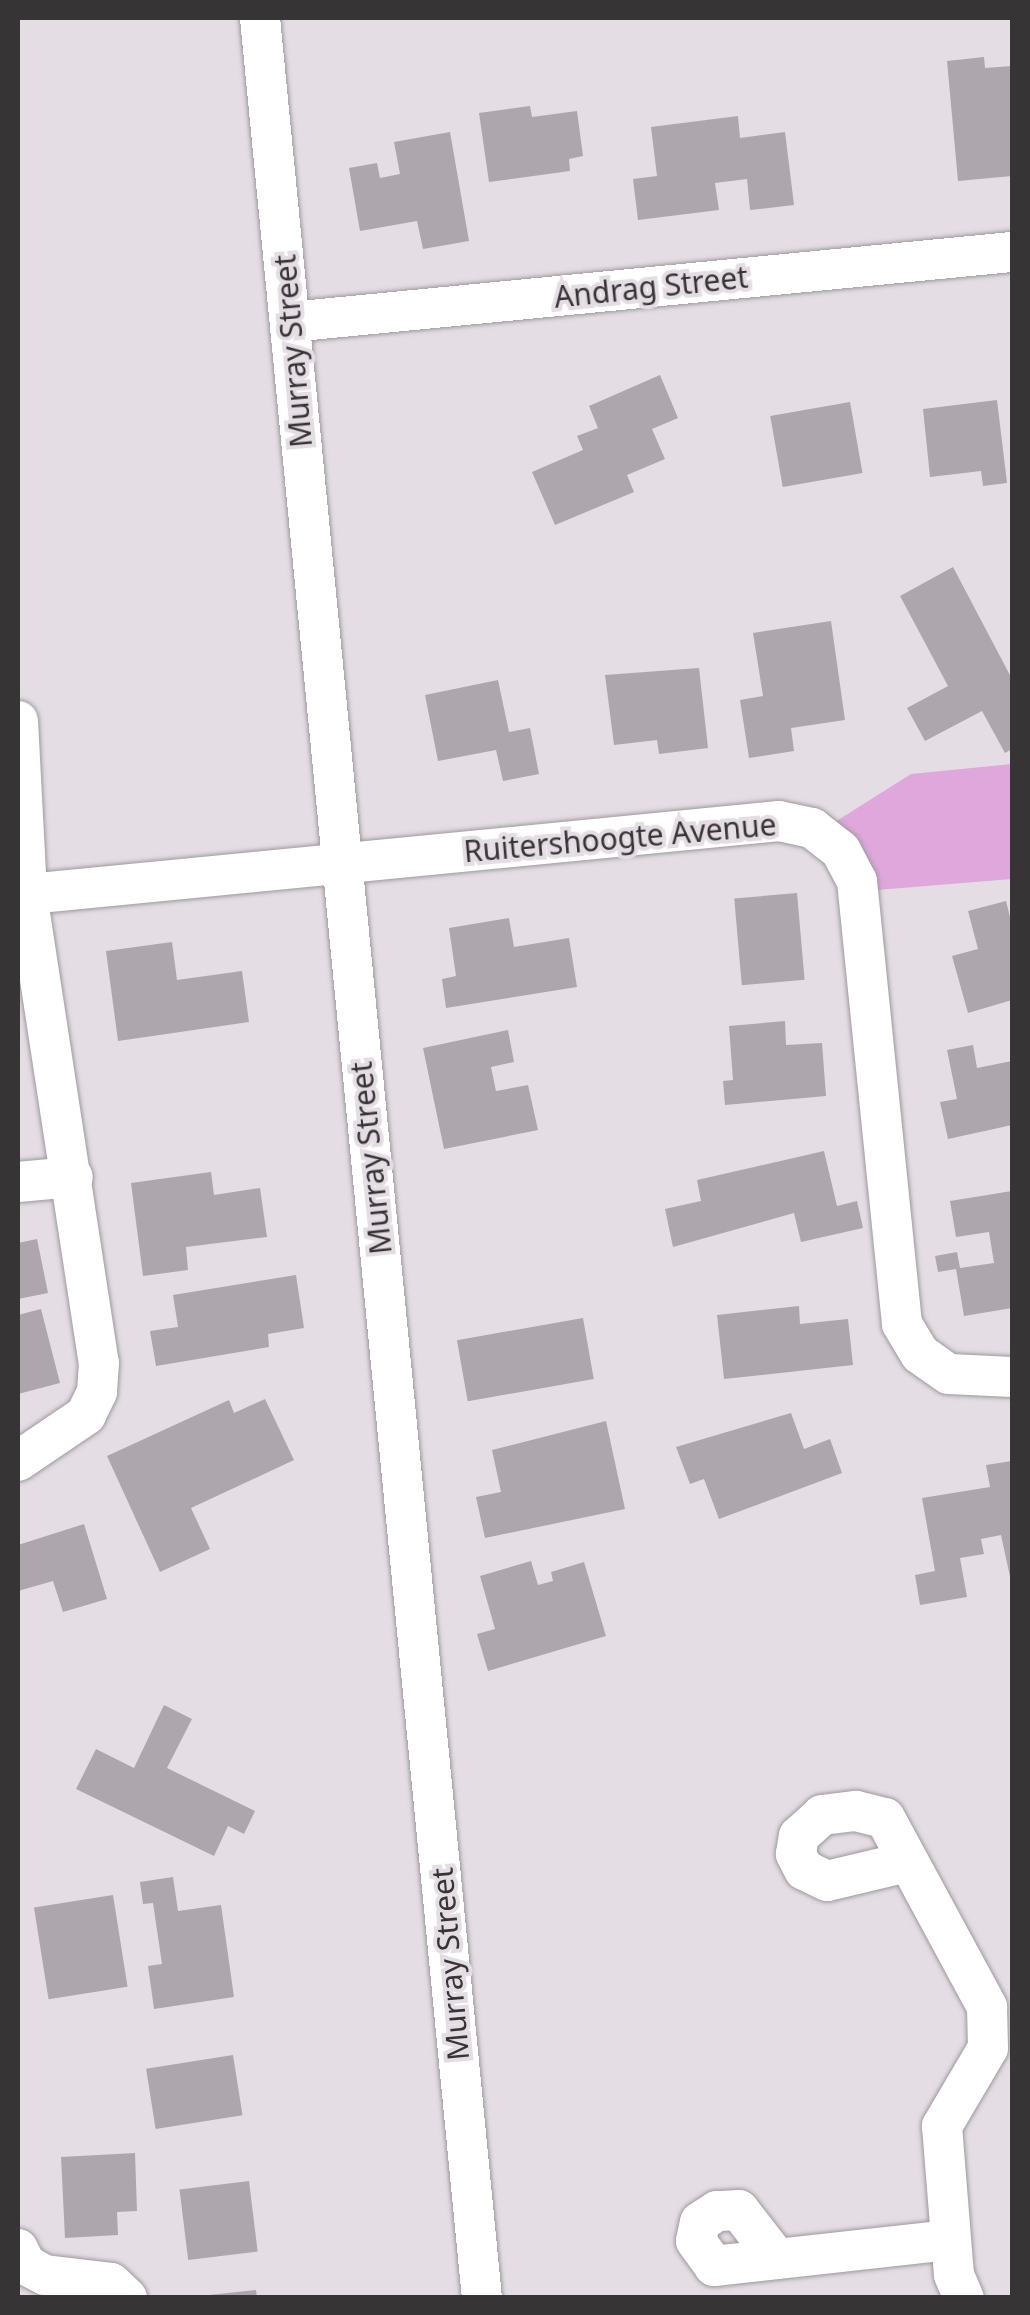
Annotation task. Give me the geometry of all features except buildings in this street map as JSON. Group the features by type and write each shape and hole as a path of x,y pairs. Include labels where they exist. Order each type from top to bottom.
{"street":[{"name":"Murray Street","path":"260,18 482,2298"},
{"name":"Andrag Street","path":"290,322 1012,252"},
{"path":"18,720 22,894 73,1177 99,1363 97,1392 66,1434 18,1461"},
{"name":"Ruitershoogte Avenue","path":"22,894 779,821 829,838 850,865 860,898 902,1324 920,1354 948,1374 1012,1377"},
{"path":"18,1182 73,1177"},
{"path":"777,2258 954,2277 942,2126 988,2048 992,2022 907,1862"},
{"path":"18,2250 26,2264 44,2275 110,2282 127,2298"}],"shaded area":[{"path":"1012,764 1012,879 877,890 835,822 911,774"}]}
